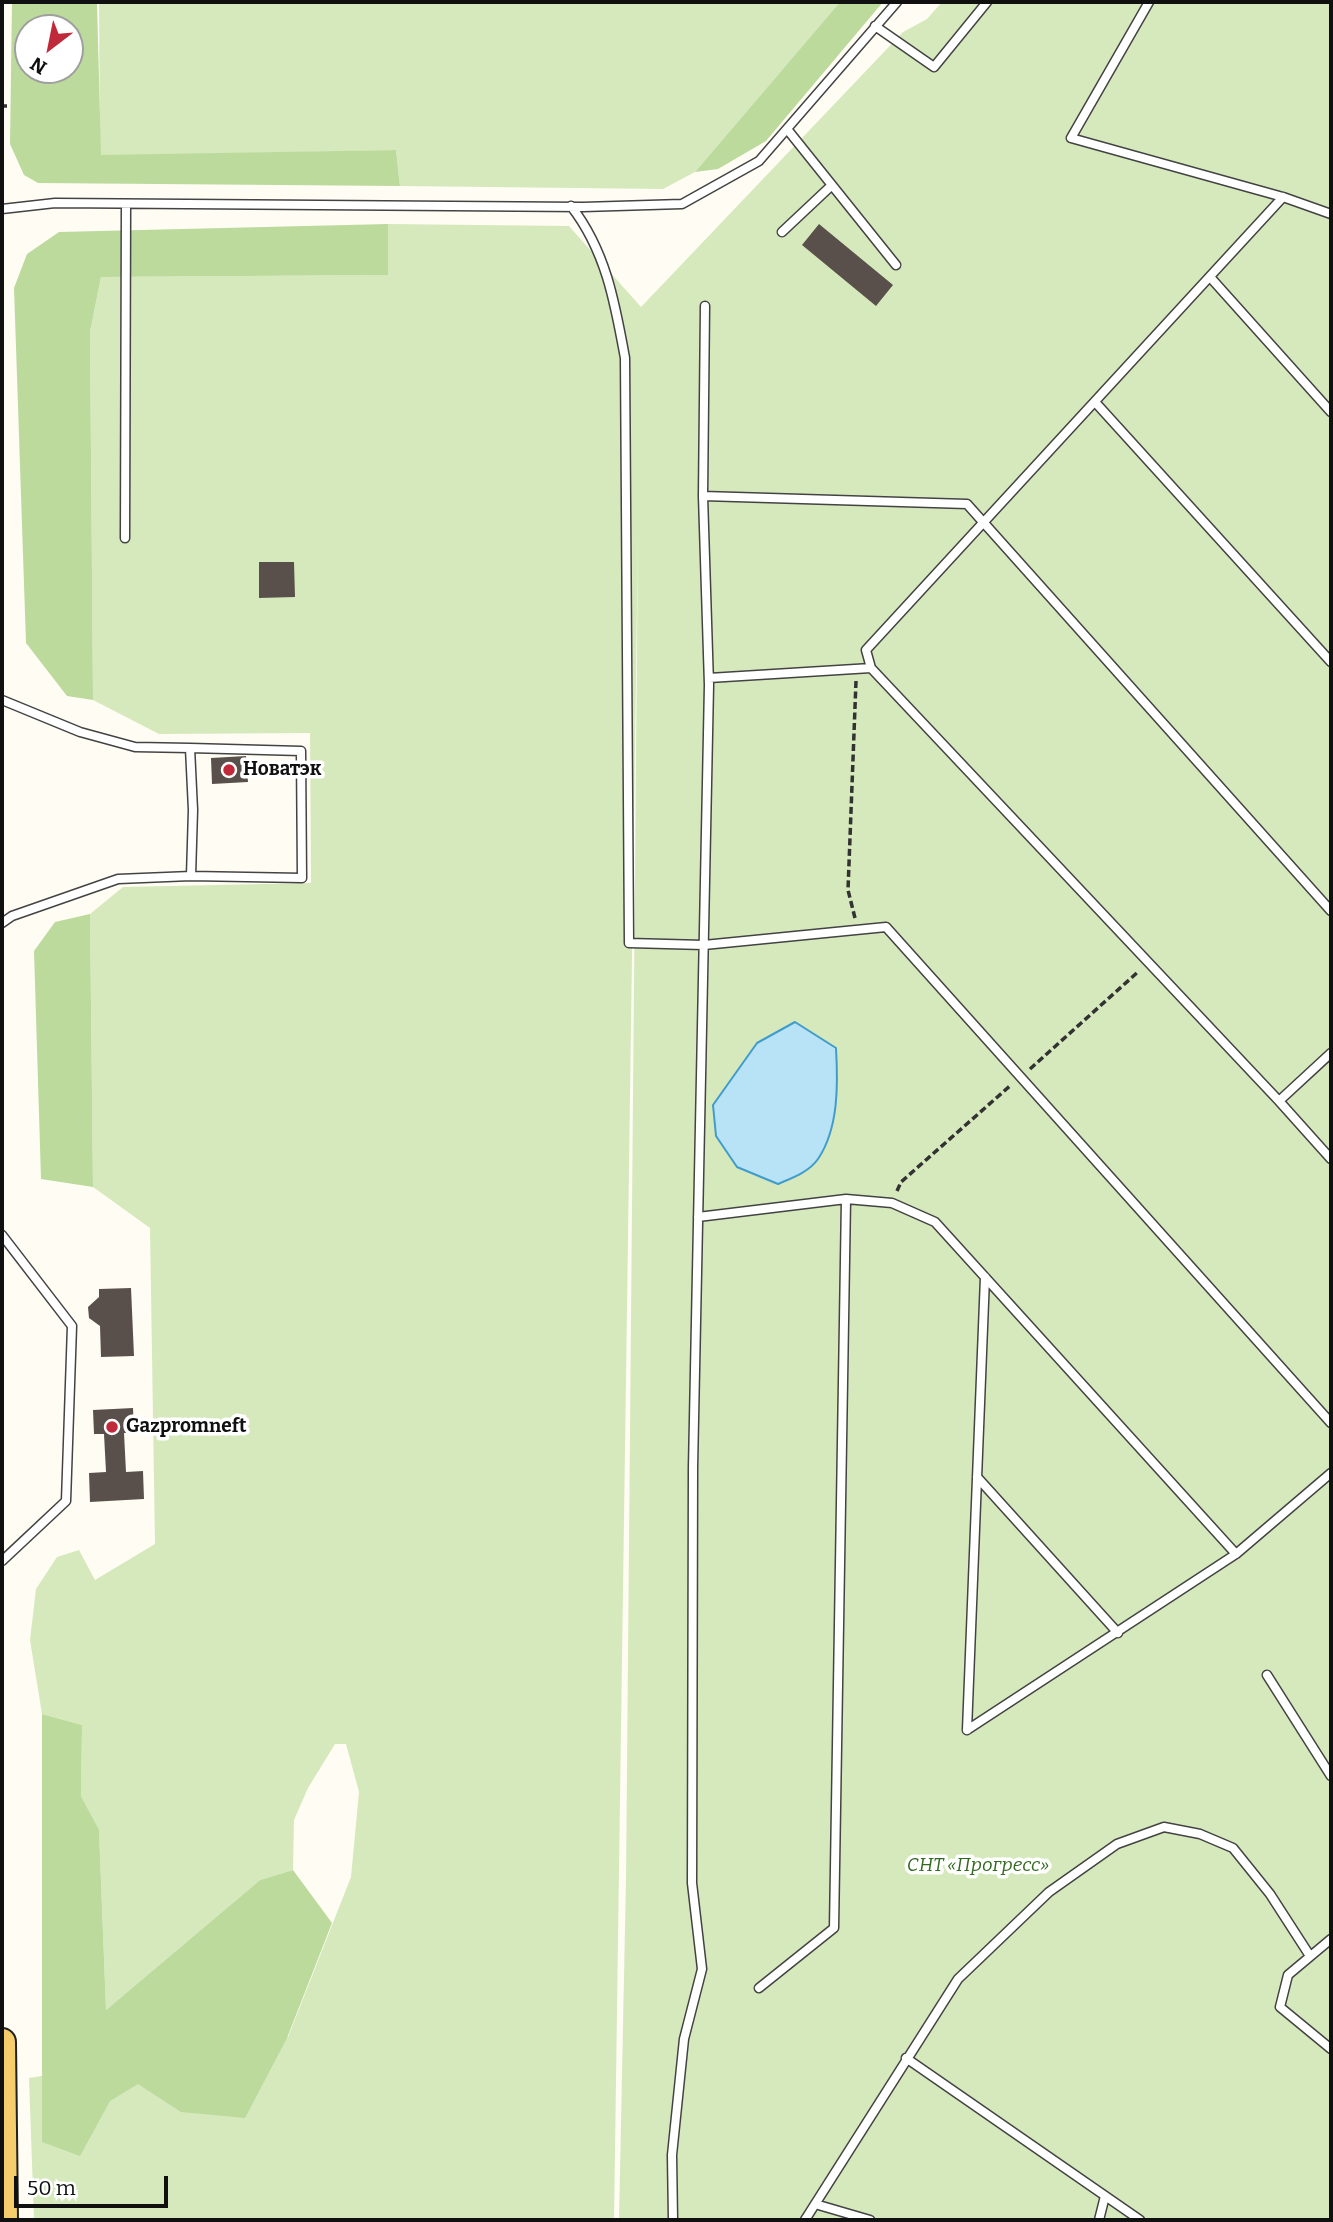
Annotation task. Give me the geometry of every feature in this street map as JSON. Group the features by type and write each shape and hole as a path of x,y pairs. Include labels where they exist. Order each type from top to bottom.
{"main road":[{"path":"2,2042 4,2220"}],"lane":[{"path":"2,209 55,204 682,204 759,161 897,2"},
{"path":"875,26 934,67 987,2"},
{"path":"1149,2 1071,138 1283,197 1331,214"},
{"path":"787,129 896,265"},
{"path":"782,232 832,185"},
{"path":"1283,197 866,650 871,668 1331,1159"},
{"path":"125,538 126,204"},
{"path":"571,206 589,230 613,289 625,358 629,943 704,945 886,927 1331,1423"},
{"path":"1210,277 1331,412"},
{"path":"673,2220 672,2155 684,2039 702,1969 692,1883 693,1482 709,678 703,496 705,306"},
{"path":"1095,402 1331,662"},
{"path":"703,496 967,504 982,524 1331,911"},
{"path":"709,678 871,668"},
{"path":"2,700 80,732 135,747 301,751 302,878 191,876 118,879 12,916 2,923"},
{"path":"190,748 193,810 191,876"},
{"path":"1279,1101 1331,1053"},
{"path":"698,1217 846,1199 892,1203 935,1222 1236,1554"},
{"path":"759,1988 834,1928 846,1199"},
{"path":"2,1236 72,1326 65,1501 2,1561"},
{"path":"985,1278 967,1730 1236,1554 1331,1473"},
{"path":"977,1477 1118,1633"},
{"path":"1267,1675 1331,1776"},
{"path":"805,2220 958,1979 1049,1892 1117,1844 1164,1826 1200,1834 1233,1848 1270,1894 1310,1956"},
{"path":"1331,1939 1288,1975 1280,2007 1331,2049"},
{"path":"906,2058 1140,2220"},
{"path":"1098,2220 1105,2196"},
{"path":"815,2204 870,2220"}],"path":[{"path":"856,669 848,890 858,930"}],"green space":[{"path":"12,2 97,2 101,155 396,150 400,186 38,183 24,175 10,144"},
{"path":"99,2 840,2 695,172 663,189 400,186 396,150 100,156"},
{"path":"840,2 883,2 766,141 718,169 695,172"},
{"name":"СНТ «Прогресс»","path":"942,2 1331,2 1331,2220 619,2220 626,1879 638,534 614,2220 34,2220 29,2078 288,2037 351,1877 359,1792 346,1744 335,1744 308,1788 294,1820 293,1870 260,1880 106,2010 99,1831 81,1796 82,1725 42,1714 30,1640 36,1589 57,1557 79,1550 95,1580 155,1544 150,1228 93,1187 90,914 123,887 311,883 310,733 159,734 93,700 90,332 101,277 387,275 388,224 569,226 641,307 903,32 927,19"},
{"path":"388,224 388,275 101,277 90,332 93,700 67,696 26,643 14,288 27,254 59,232"},
{"path":"90,914 93,1187 41,1179 34,951 55,922"},
{"path":"42,1714 82,1725 81,1796 99,1830 106,2010 260,1880 293,1870 332,1923 287,2038 245,2118 181,2112 138,2084 110,2101 80,2156 42,2142"}],"water":[{"path":"795,1022 836,1048 836,1105 830,1134 818,1159 805,1171 778,1184 737,1167 716,1136 713,1105 757,1043"}],"building":[{"path":"819,224 893,285 876,306 802,245"},
{"path":"259,562 294,562 295,597 259,598"},
{"path":"246,756 248,782 212,784 211,758"},
{"path":"131,1288 134,1356 101,1357 100,1326 89,1318 88,1307 99,1297 99,1289"},
{"path":"133,1408 134,1433 124,1433 126,1472 143,1471 144,1499 90,1502 89,1473 106,1472 104,1434 94,1434 93,1410"}],"place":[{"name":"Новатэк","path":"229,770"},
{"name":"Gazpromneft","path":"112,1427"}]}
